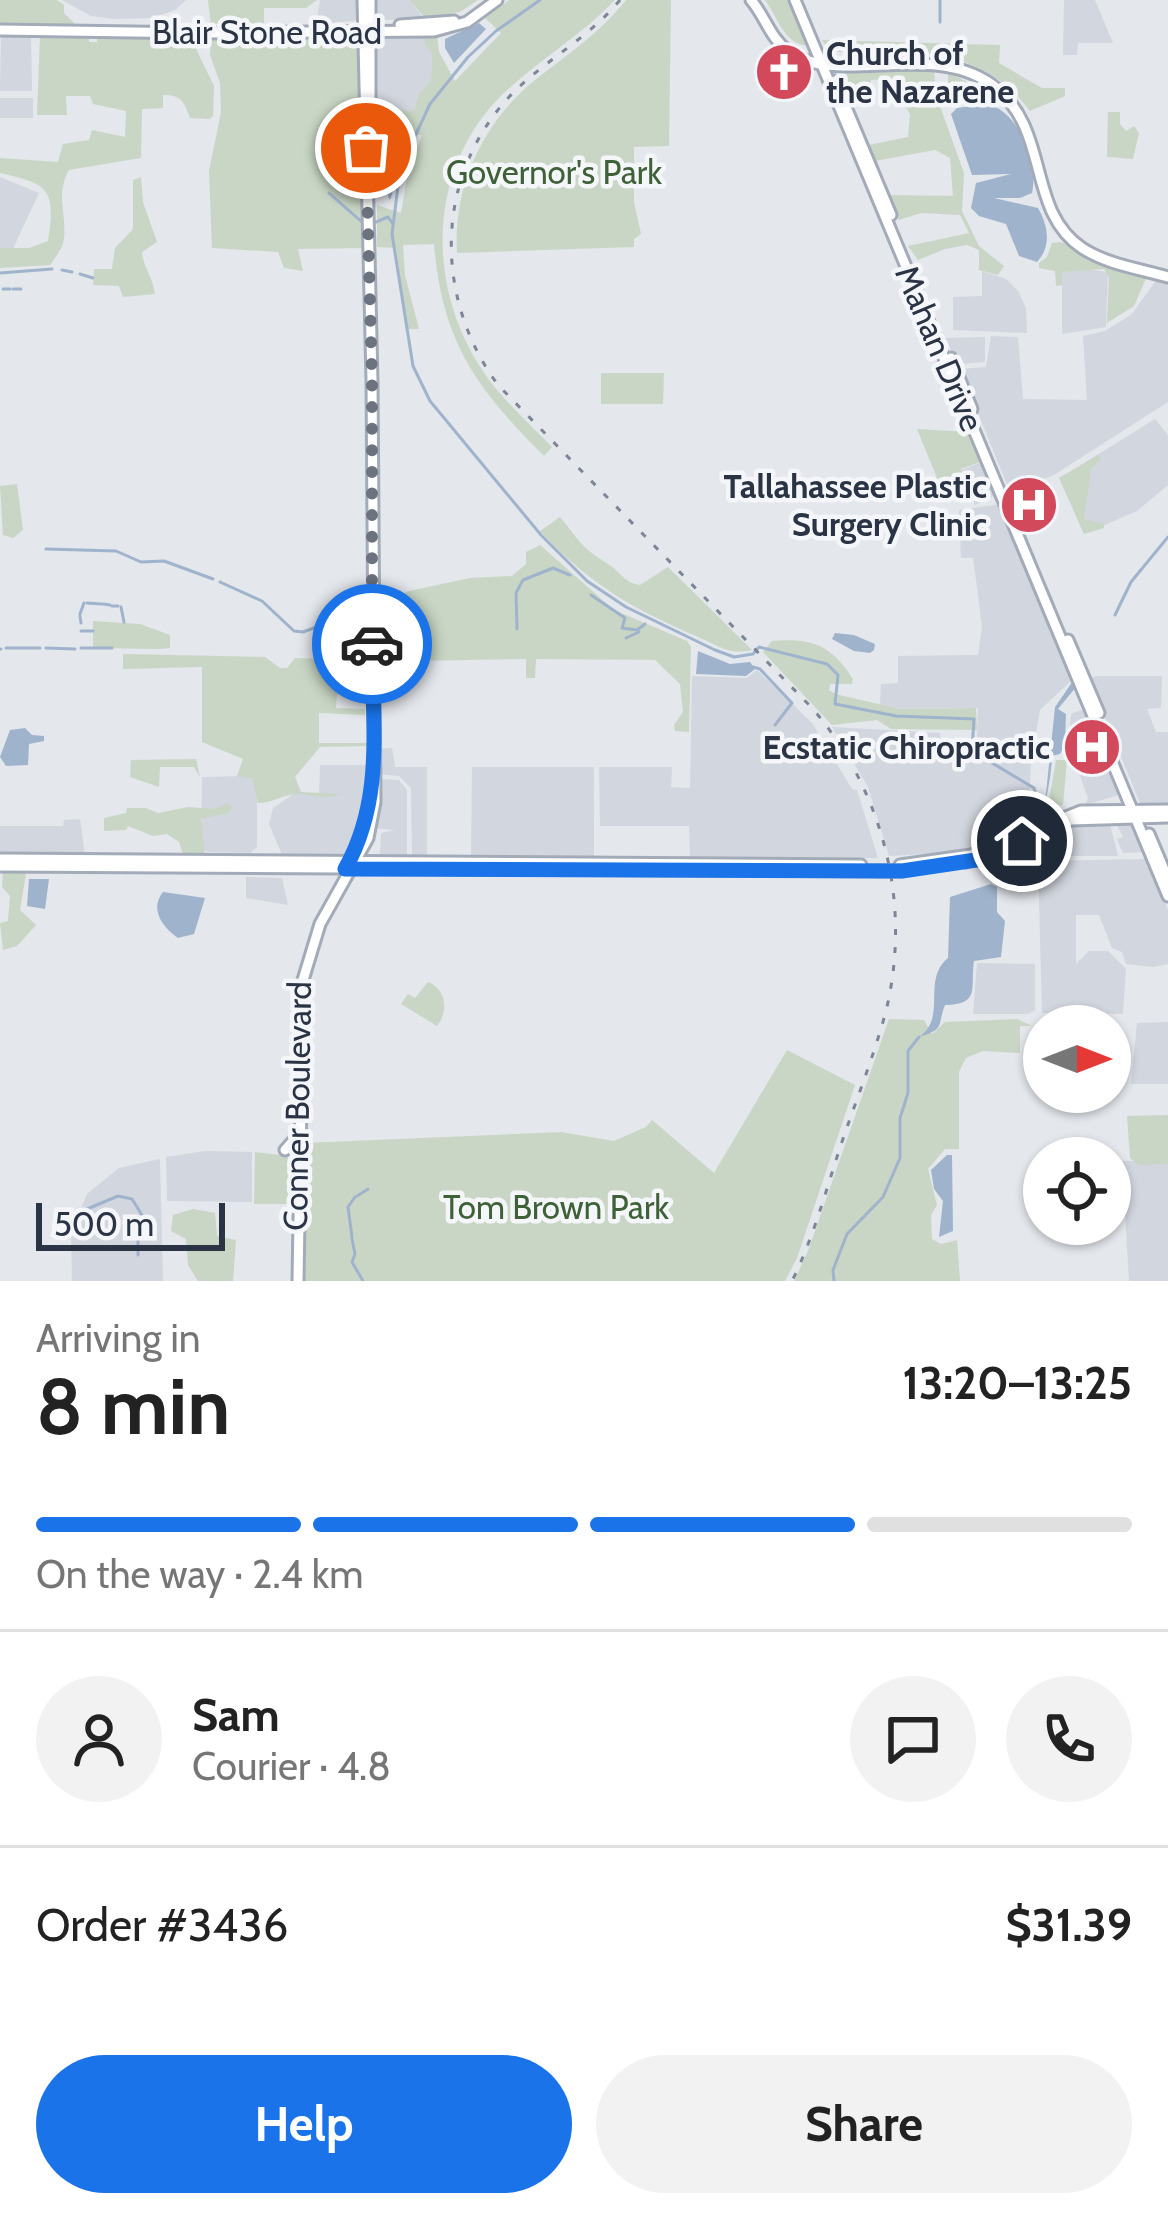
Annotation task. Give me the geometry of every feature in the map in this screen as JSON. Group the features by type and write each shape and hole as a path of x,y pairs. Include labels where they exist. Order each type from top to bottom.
{"main road":[{"name":"Blair Stone Road","path":"0,29 317,30 368,21 419,27 453,21 493,0"},
{"name":"Mahan Drive","path":"798,0 920,292"},
{"name":"Mahan Drive","path":"798,0 1080,673 1168,896"},
{"path":"756,2 785,46 799,58 842,64 931,63 959,68 985,80 1005,96 1027,126 1050,210 1065,233 1096,255 1168,275"},
{"path":"350,866 373,820 368,21"},
{"path":"806,55 814,44"},
{"path":"785,46 824,61 945,60 990,78 1014,99 1032,127 1055,207 1068,230 1099,251 1168,275"},
{"path":"835,80 842,64"},
{"name":"Mahan Drive","path":"1112,753 1126,795 1168,879"},
{"path":"350,866 373,794"},
{"path":"1118,810 1126,795"},
{"path":"1029,834 1072,813 1118,810 1137,814"},
{"path":"0,862 901,868 956,861 1079,819 1164,815"},
{"path":"1148,833 1149,824 1164,815"},
{"path":"362,848 372,862"},
{"path":"288,865 326,869 372,862 465,866"},
{"name":"Conner Boulevard","path":"296,1275 300,969 337,883 350,866"},
{"name":"Conner Boulevard","path":"314,933 350,866"},
{"path":"326,869 337,883"},
{"name":"Conner Boulevard","path":"296,1275 298,1004"},
{"path":"285,1150 295,1140"}],"shaded area":[{"path":"62,0 186,0 175,10 152,18 114,19 91,16"},
{"path":"320,0 359,0 359,17 316,24"},
{"path":"373,0 409,0 425,20 376,20"},
{"path":"1064,0 1095,0 1113,43 1078,43 1077,55 1063,55"},
{"path":"425,34 432,53 431,80 419,93 414,110 373,114 374,35"},
{"path":"1,35 31,35 32,91 0,91"},
{"path":"0,98 33,98 33,118 0,118"},
{"path":"0,177 39,193 10,255 0,251"},
{"path":"982,271 1006,279 1019,292 1026,309 1027,333 953,330 953,297 982,296"},
{"path":"1062,272 1108,272 1106,327 1062,334"},
{"path":"1157,279 1168,283 1168,402 1054,475 1010,492 960,369 986,367 991,336 1018,337 1023,399 1087,400 1083,336 1105,331 1132,314"},
{"path":"985,337 985,362 957,364 946,338"},
{"path":"1155,419 1168,435 1168,485 1137,511 1084,534 1060,478"},
{"path":"984,461 998,494 975,505 962,470"},
{"path":"1001,504 1074,678 1040,710 1031,761 1028,827 961,852 889,856 868,787 832,727 940,733 940,748 969,750 983,759 989,742 977,742 978,708 880,705 881,684 898,683 898,656 978,655 982,627 977,587 973,558 961,558 959,510"},
{"path":"757,670 812,723 857,790 878,858 690,858 689,826 600,826 599,767 672,767 671,787 690,788 692,676 747,678"},
{"path":"1162,676 1161,708 1147,709 1156,732 1168,732 1168,806 1140,803 1089,679"},
{"path":"1087,708 1122,794 1085,805 1088,798 1079,773 1083,754 1069,742 1071,714"},
{"path":"392,748 395,767 427,767 427,857 412,855 411,788 399,776 378,774 378,749"},
{"path":"320,765 368,765 361,832 344,858 283,857 269,824 273,808 295,793 319,796"},
{"path":"472,767 594,767 594,860 471,859"},
{"path":"202,777 252,780 257,792 257,847 250,853 207,852 201,846"},
{"path":"378,779 399,780 407,790 407,855 380,855 381,833 395,830 374,828"},
{"path":"80,819 85,856 0,854 0,826 63,826 64,820"},
{"path":"1109,820 1118,856 1033,856 1031,841 1070,824"},
{"path":"1115,822 1132,822 1144,852 1123,853 1117,839 1123,837"},
{"path":"1147,859 1168,910 1168,964 1126,964 1122,952 1112,948 1099,915 1076,915 1076,964 1089,951 1108,951 1126,969 1124,1005 1042,1005 1038,861"},
{"path":"246,877 282,878 288,905 246,898"},
{"path":"977,963 1035,964 1035,1005 1023,1005 1023,1014 973,1014"},
{"path":"1168,1022 1168,1084 1131,1084 1137,1023"},
{"path":"205,1151 252,1152 252,1202 167,1201 166,1157"},
{"path":"160,1159 163,1281 72,1281 71,1231 87,1194 119,1168"},
{"path":"1131,1161 1168,1161 1168,1281 1129,1281"}],"green space":[{"path":"0,0 57,0 77,26 0,24"},
{"path":"208,0 317,0 306,8 264,8 264,24 211,24"},
{"path":"409,0 478,0 460,12 425,18"},
{"path":"509,0 615,0 496,101 457,162 447,195 444,265 462,333 495,387 552,447 544,456 481,385 454,336 434,244 403,245 405,275 419,329 406,329 396,248 377,247 377,205 401,213 408,172 422,135 404,134 376,160 375,114 414,110 419,93 431,80 432,53 425,45 425,34 437,34 439,52 455,81 501,33 485,18"},
{"name":"Governor's Park","path":"626,0 671,0 669,146 634,147 634,202 641,234 634,239 634,247 457,253 466,180 500,115"},
{"path":"765,0 791,0 809,46 787,36"},
{"path":"89,35 89,42 97,42 97,35 196,37 197,51 214,86 213,116 190,118 181,100 169,95 163,95 163,108 142,109 141,158 69,170 62,196 64,239 50,265 0,268 0,248 29,248 48,241 51,209 45,190 38,185 0,173 0,158 58,162 63,144 89,140 92,130 125,137 126,111 93,104 90,96 66,96 67,115 37,115 40,36"},
{"path":"211,39 358,39 363,248 298,249 303,271 284,268 278,252 212,248 209,171 221,112"},
{"path":"822,40 1000,45 999,63 1042,88 1065,88 1065,96 1030,111 1010,89 964,62 914,52 830,52"},
{"path":"841,70 934,70 936,95 964,173 962,211 979,246 1004,266 998,275 979,270 979,250 967,245 918,260 908,246 969,233 960,215 921,213 899,220 888,195 953,196 950,158 935,150 875,161 869,145 908,137 910,114 890,79 871,80 869,92 852,105 839,77"},
{"path":"948,72 1003,101 948,103"},
{"path":"1108,112 1120,112 1120,124 1126,131 1134,126 1139,133 1133,159 1107,157"},
{"path":"141,177 143,202 157,242 142,252 155,294 123,297 119,286 93,285 94,269 112,269 115,248 133,229 133,180"},
{"path":"1061,242 1147,276 1134,306 1107,323 1109,277 1104,269 1062,272 1062,285 1056,286 1055,271 1039,268 1039,263 1052,243"},
{"path":"601,373 664,373 663,404 601,404"},
{"path":"917,429 969,432 980,462 961,469 972,498 936,495 937,478"},
{"path":"1098,455 1101,460 1091,468 1084,519 1104,524 1104,528 1084,534 1059,478"},
{"path":"17,484 23,530 13,538 3,535 0,486"},
{"path":"560,517 585,547 630,582 640,585 668,567 752,650 724,649 613,593 540,531"},
{"path":"540,545 614,610 687,641 691,647 689,732 675,731 683,712 680,684 655,660 536,659 535,678 526,678 526,659 412,661 388,674 379,673 383,601 470,578 512,576 526,564 526,552"},
{"path":"93,621 140,624 170,635 170,648 93,648"},
{"path":"772,641 799,641 829,651 853,679 852,684 830,684 835,694 900,709 976,708 977,730 891,729 877,720 832,725 763,652"},
{"path":"123,654 265,657 280,668 287,668 295,658 348,660 353,680 337,695 336,708 365,709 365,715 319,713 319,743 368,746 320,747 295,777 301,792 341,794 294,794 258,803 252,779 237,776 243,759 202,742 202,667 123,669"},
{"path":"196,759 200,777 194,767 160,767 159,787 130,777 131,760"},
{"path":"1056,760 1067,760 1063,805 1048,806"},
{"path":"228,803 232,808 228,813 201,819 205,855 183,854 179,842 167,834 153,836 128,826 104,831 104,818 126,813 127,808 158,813 188,807 213,809"},
{"path":"3,872 26,874 20,910 36,925 17,946 3,950 0,923 8,921 10,896 2,887"},
{"path":"428,982 444,1001 437,1026 401,1004 408,994 415,998"},
{"path":"889,1019 924,1020 932,1034 945,1022 1023,1022 1020,1053 983,1051 966,1058 959,1072 959,1149 945,1149 928,1169 937,1205 931,1215 932,1239 941,1244 957,1240 960,1281 794,1281"},
{"name":"Tom Brown Park","path":"787,1050 855,1085 785,1281 303,1281 304,1143 561,1132 614,1141 652,1120 714,1173"},
{"path":"1168,1115 1168,1164 1139,1165 1131,1159 1127,1116"},
{"path":"255,1152 288,1156 289,1204 254,1204"},
{"path":"193,1209 215,1213 217,1236 236,1240 233,1281 198,1281 188,1265 186,1239 171,1231 173,1215"}],"water":[{"path":"479,23 486,29 454,63 445,39"},
{"path":"988,104 1009,117 1029,154 1032,193 994,198 1038,208 1047,235 1037,262 1019,256 1006,224 979,216 971,208 976,183 1011,174 972,175 951,114 957,108"},
{"path":"404,148 389,200 381,161 388,152"},
{"path":"835,633 875,644 874,650 854,651 832,639"},
{"path":"698,651 730,664 750,662 755,669 746,676 696,674"},
{"path":"1073,681 1076,687 1058,709 1066,714 1065,744 1060,754 1052,756 1049,786 1035,834 1012,874 1016,877 999,881 999,870 1013,864 1039,816 1055,707"},
{"path":"25,728 32,735 44,736 44,741 29,744 28,765 6,766 0,757 10,730"},
{"path":"29,879 49,879 45,909 27,906"},
{"path":"991,884 997,887 997,912 1005,921 1001,957 974,961 969,998 945,1005 937,1029 919,1037 932,1019 936,977 948,958 950,897"},
{"path":"163,892 205,898 194,934 178,938 163,924 157,905"},
{"path":"952,1155 953,1231 939,1237 943,1201 934,1189 931,1170"}],"waterway":[{"path":"540,0 468,57 430,104 398,186 392,234 413,366 430,401 541,535 587,581 626,607 734,657 753,654 759,647 827,664 838,675 835,704 896,716 974,719 972,751 1034,788 1040,812"},
{"path":"940,0 940,22"},
{"path":"329,193 363,223"},
{"path":"376,222 388,217 393,224"},
{"path":"0,273 52,269"},
{"path":"62,270 72,272"},
{"path":"80,274 93,278"},
{"path":"3,289 10,289"},
{"path":"13,289 21,289"},
{"path":"1115,615 1131,582 1168,537"},
{"path":"46,549 116,551 141,562 164,561 213,579"},
{"path":"517,629 516,593 523,580 553,568 570,575"},
{"path":"220,582 262,601 294,631 333,621 365,624 350,649"},
{"path":"591,595 625,618 622,628 637,630 645,624"},
{"path":"80,614 84,603"},
{"path":"87,603 101,604"},
{"path":"103,604 110,605"},
{"path":"112,606 118,606"},
{"path":"121,607 124,622"},
{"path":"80,616 81,623"},
{"path":"81,631 93,631"},
{"path":"626,638 639,632"},
{"path":"6,648 40,648"},
{"path":"46,648 75,649"},
{"path":"81,648 112,648"},
{"path":"347,666 349,660"},
{"path":"753,667 792,703 775,725"},
{"path":"834,1281 833,1270 847,1234 883,1197 900,1158 908,1051 919,1037"},
{"path":"357,1196 368,1189"},
{"path":"80,1212 118,1196 132,1199 145,1220 138,1255"},
{"path":"352,1237 348,1207 355,1197"},
{"path":"352,1239 352,1262 363,1281"}],"railway":[{"path":"620,0 522,84 484,129 456,201 451,239 454,277 462,315 498,385 813,709 838,742 874,813 886,851 896,930 886,1011 792,1281"}],"way so far":[{"path":"366,148 372,644"}],"place":[{"name":"Church of the Nazarene","path":"784,72"},
{"name":"Tallahassee Plastic Surgery Clinic","path":"1029,505"},
{"name":"Ecstatic Chiropractic","path":"1092,747"}],"route":[{"path":"372,644 373,776 368,818 345,869 902,871 976,860 1022,841"}]}
